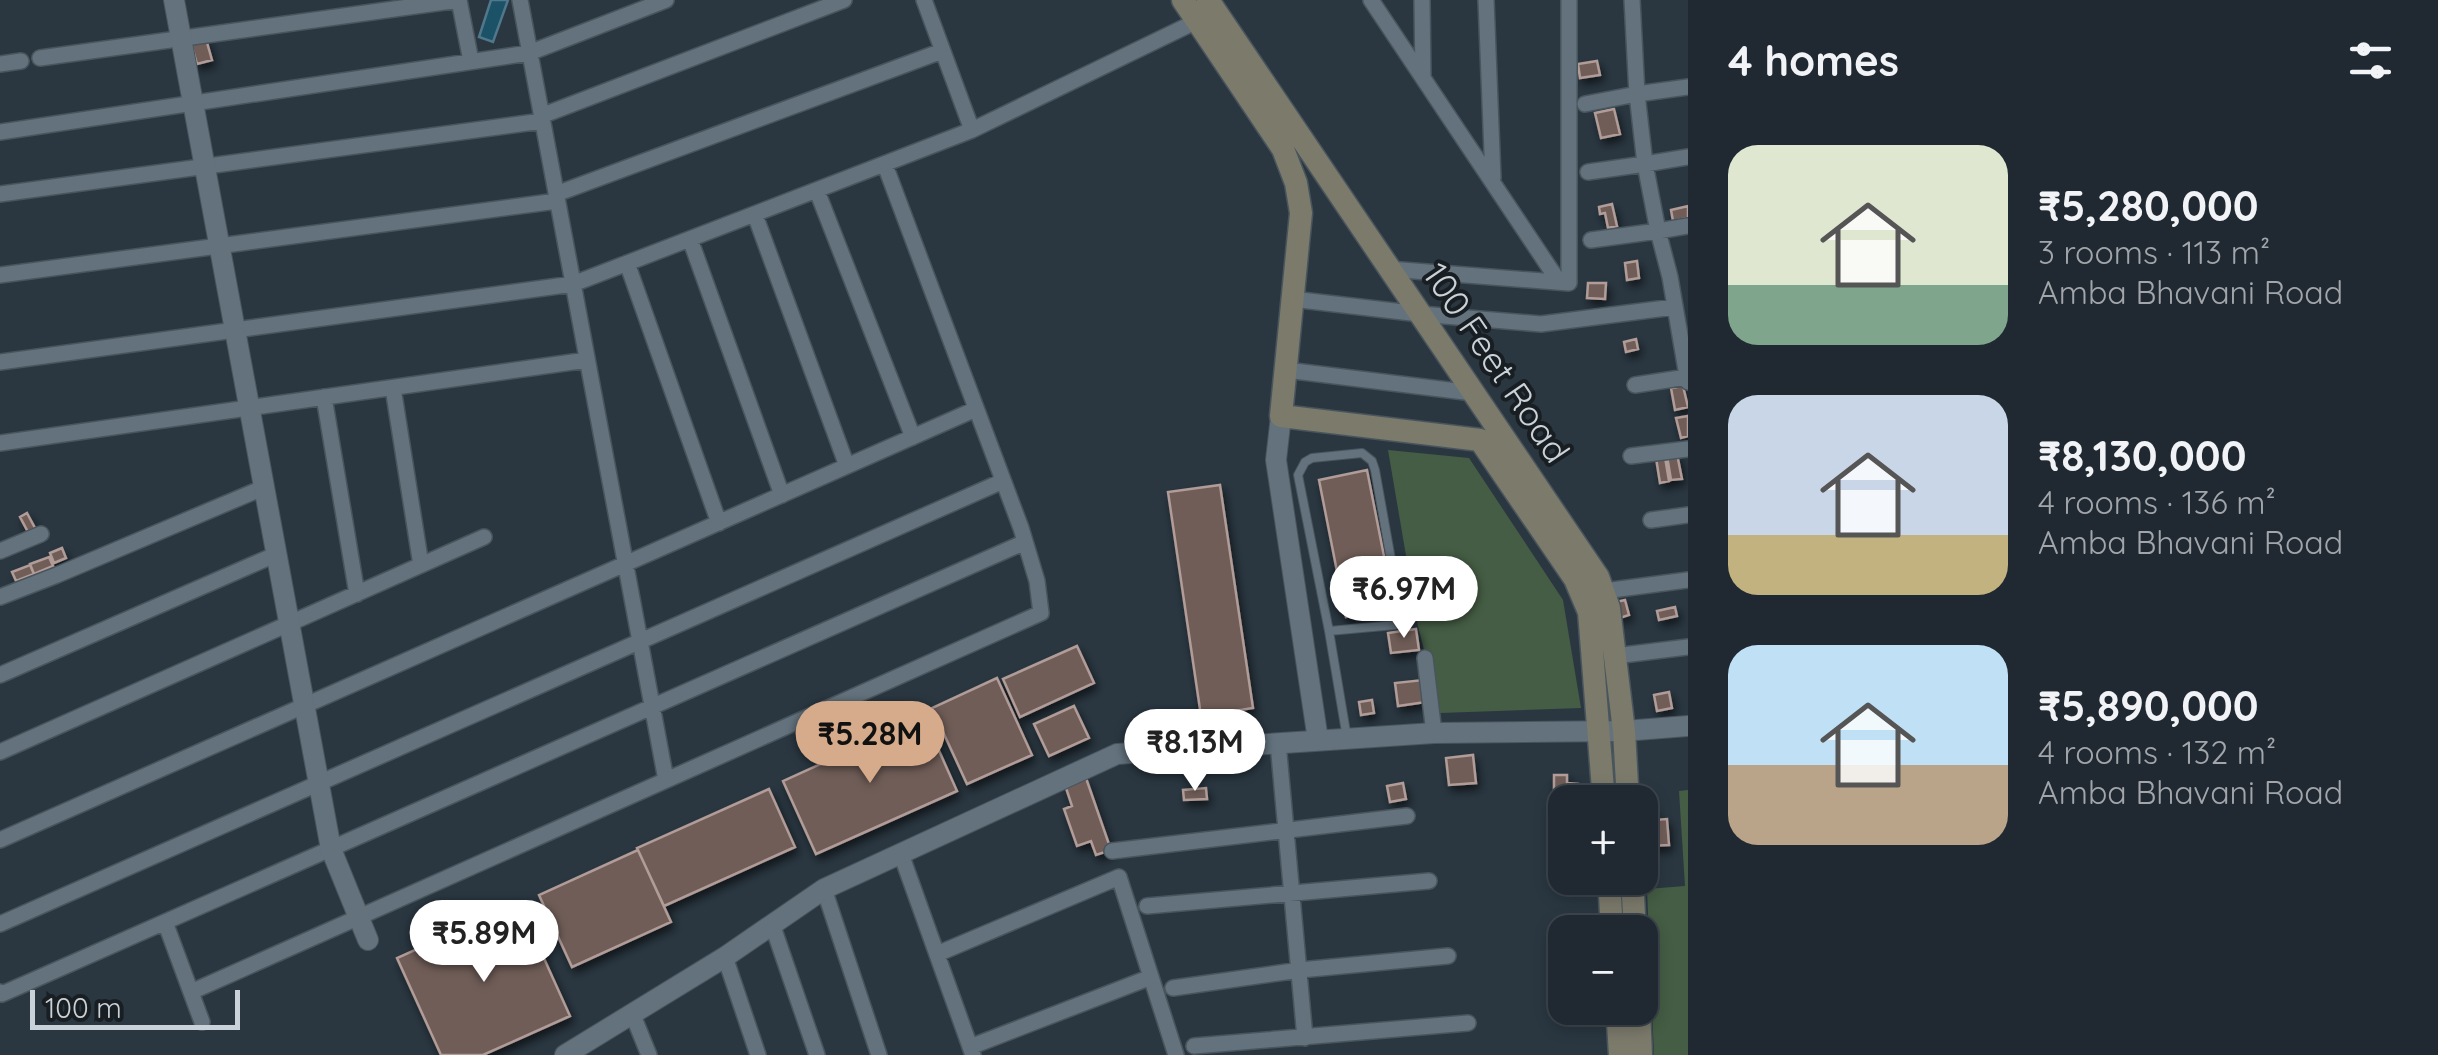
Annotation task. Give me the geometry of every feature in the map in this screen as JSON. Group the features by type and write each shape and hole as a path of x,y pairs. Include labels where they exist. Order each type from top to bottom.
{"main road":[{"name":"100 Feet Road","path":"1182,0 1202,10 1389,268 1593,568 1609,608 1615,656 1606,785"},
{"name":"100 Feet Road","path":"1202,10 1284,150 1300,212 1281,416 1480,440 1583,595 1624,785"},
{"path":"1618,1025 1620,1055"},
{"path":"1640,1025 1642,1055"}],"street":[{"path":"174,0 331,849 368,940"},
{"path":"40,58 459,0 471,61"},
{"path":"520,0 666,780"},
{"path":"0,132 530,53 666,0"},
{"path":"0,194 542,118 844,0"},
{"path":"924,0 972,130"},
{"path":"1372,0 1559,282"},
{"path":"1422,0 1423,78"},
{"path":"1486,0 1493,182"},
{"path":"1389,268 1570,283 1569,0"},
{"path":"1632,0 1637,94 1646,164 1688,380 1635,385"},
{"path":"0,362 573,284 972,130 1202,10"},
{"path":"0,275 557,198 942,50"},
{"path":"0,64 21,61"},
{"path":"1585,104 1688,86"},
{"path":"1588,172 1688,157"},
{"path":"191,992 1042,614 1038,581 1025,542 885,165"},
{"path":"817,191 913,437"},
{"path":"755,215 847,466"},
{"path":"1592,240 1688,226"},
{"path":"690,239 782,495"},
{"path":"627,263 718,523"},
{"path":"1670,277 1688,274"},
{"path":"1292,299 1541,324 1674,307"},
{"path":"0,442 587,360"},
{"path":"1286,370 1473,393"},
{"path":"393,388 421,565"},
{"path":"324,398 356,594"},
{"path":"0,840 976,409"},
{"path":"1281,416 1276,460 1318,740"},
{"path":"1631,456 1688,449"},
{"path":"0,924 1003,481"},
{"path":"0,596 265,487"},
{"path":"1651,520 1688,515"},
{"path":"0,551 41,534"},
{"path":"0,752 484,538"},
{"path":"0,992 1025,542"},
{"path":"0,675 277,554"},
{"path":"1604,591 1688,580"},
{"path":"1615,656 1688,646"},
{"path":"1425,658 1434,733"},
{"path":"564,1055 725,957 824,889 1117,754 1434,733 1612,732 1688,726"},
{"path":"1278,743 1305,1038"},
{"path":"1112,851 1407,816"},
{"path":"900,854 971,1051 1151,976"},
{"path":"936,954 1119,878 1176,1055"},
{"path":"1147,906 1429,882"},
{"path":"824,889 879,1055"},
{"path":"165,922 202,1022"},
{"path":"772,924 816,1055"},
{"path":"1173,988 1300,970 1448,956"},
{"path":"725,957 758,1055"},
{"path":"632,1014 649,1055"},
{"path":"1194,1046 1236,1049 1305,1038 1468,1023"}],"lane":[{"path":"1329,630 1394,625 1401,614 1375,470 1372,461 1362,453 1312,458 1298,475 1347,738"}],"green space":[{"path":"1388,450 1469,458 1563,600 1581,708 1440,713 1418,626"},
{"path":"1688,790 1688,1055 1654,1055 1653,1025 1658,1025 1658,915 1648,915 1647,895 1658,895 1658,888 1685,886 1679,791"}],"water":[{"path":"491,0 508,0 493,42 479,37"}],"building":[{"path":"206,39 212,60 197,64 191,43"},
{"path":"1597,61 1600,75 1580,78 1578,64"},
{"path":"1614,109 1620,134 1601,138 1595,113"},
{"path":"1612,204 1617,226 1608,228 1605,213 1600,214 1599,207"},
{"path":"1688,206 1688,218 1673,221 1671,210"},
{"path":"1637,261 1639,278 1627,280 1625,263"},
{"path":"1588,283 1606,283 1605,299 1587,298"},
{"path":"1636,339 1638,349 1626,352 1624,342"},
{"path":"1683,386 1688,407 1675,410 1671,388"},
{"path":"1688,416 1688,436 1681,438 1676,418"},
{"path":"1677,454 1682,479 1671,480 1667,456"},
{"path":"1665,457 1669,481 1660,483 1656,458"},
{"path":"1367,470 1394,607 1346,617 1319,480"},
{"path":"1220,485 1253,708 1201,716 1168,492"},
{"path":"27,513 35,528 28,532 20,517"},
{"path":"62,548 66,558 54,563 50,553"},
{"path":"49,557 53,566 34,574 30,564"},
{"path":"30,565 34,574 16,581 12,572"},
{"path":"1625,600 1629,615 1620,618 1616,602"},
{"path":"1675,607 1677,616 1659,620 1657,611"},
{"path":"1416,629 1419,650 1391,653 1388,633"},
{"path":"1077,646 1094,683 1020,717 1003,679"},
{"path":"997,678 1032,755 967,784 932,708"},
{"path":"1423,680 1426,702 1398,706 1395,683"},
{"path":"1669,692 1672,708 1657,711 1654,695"},
{"path":"1372,700 1374,713 1361,715 1359,702"},
{"path":"1074,706 1089,738 1049,756 1034,724"},
{"path":"924,717 957,791 816,854 783,781"},
{"path":"1473,755 1476,783 1449,785 1446,758"},
{"path":"1554,775 1567,775 1567,783 1578,784 1578,785 1554,785"},
{"path":"1086,778 1111,850 1096,855 1091,841 1077,846 1064,809 1072,806 1065,785"},
{"path":"1403,783 1406,799 1390,802 1387,786"},
{"path":"1206,788 1207,799 1184,800 1183,790"},
{"path":"769,789 795,847 664,906 637,848"},
{"path":"1667,819 1669,845 1658,846 1658,820"},
{"path":"638,850 671,922 572,967 539,895"},
{"path":"519,903 570,1016 483,1055 441,1055 397,958"}]}
